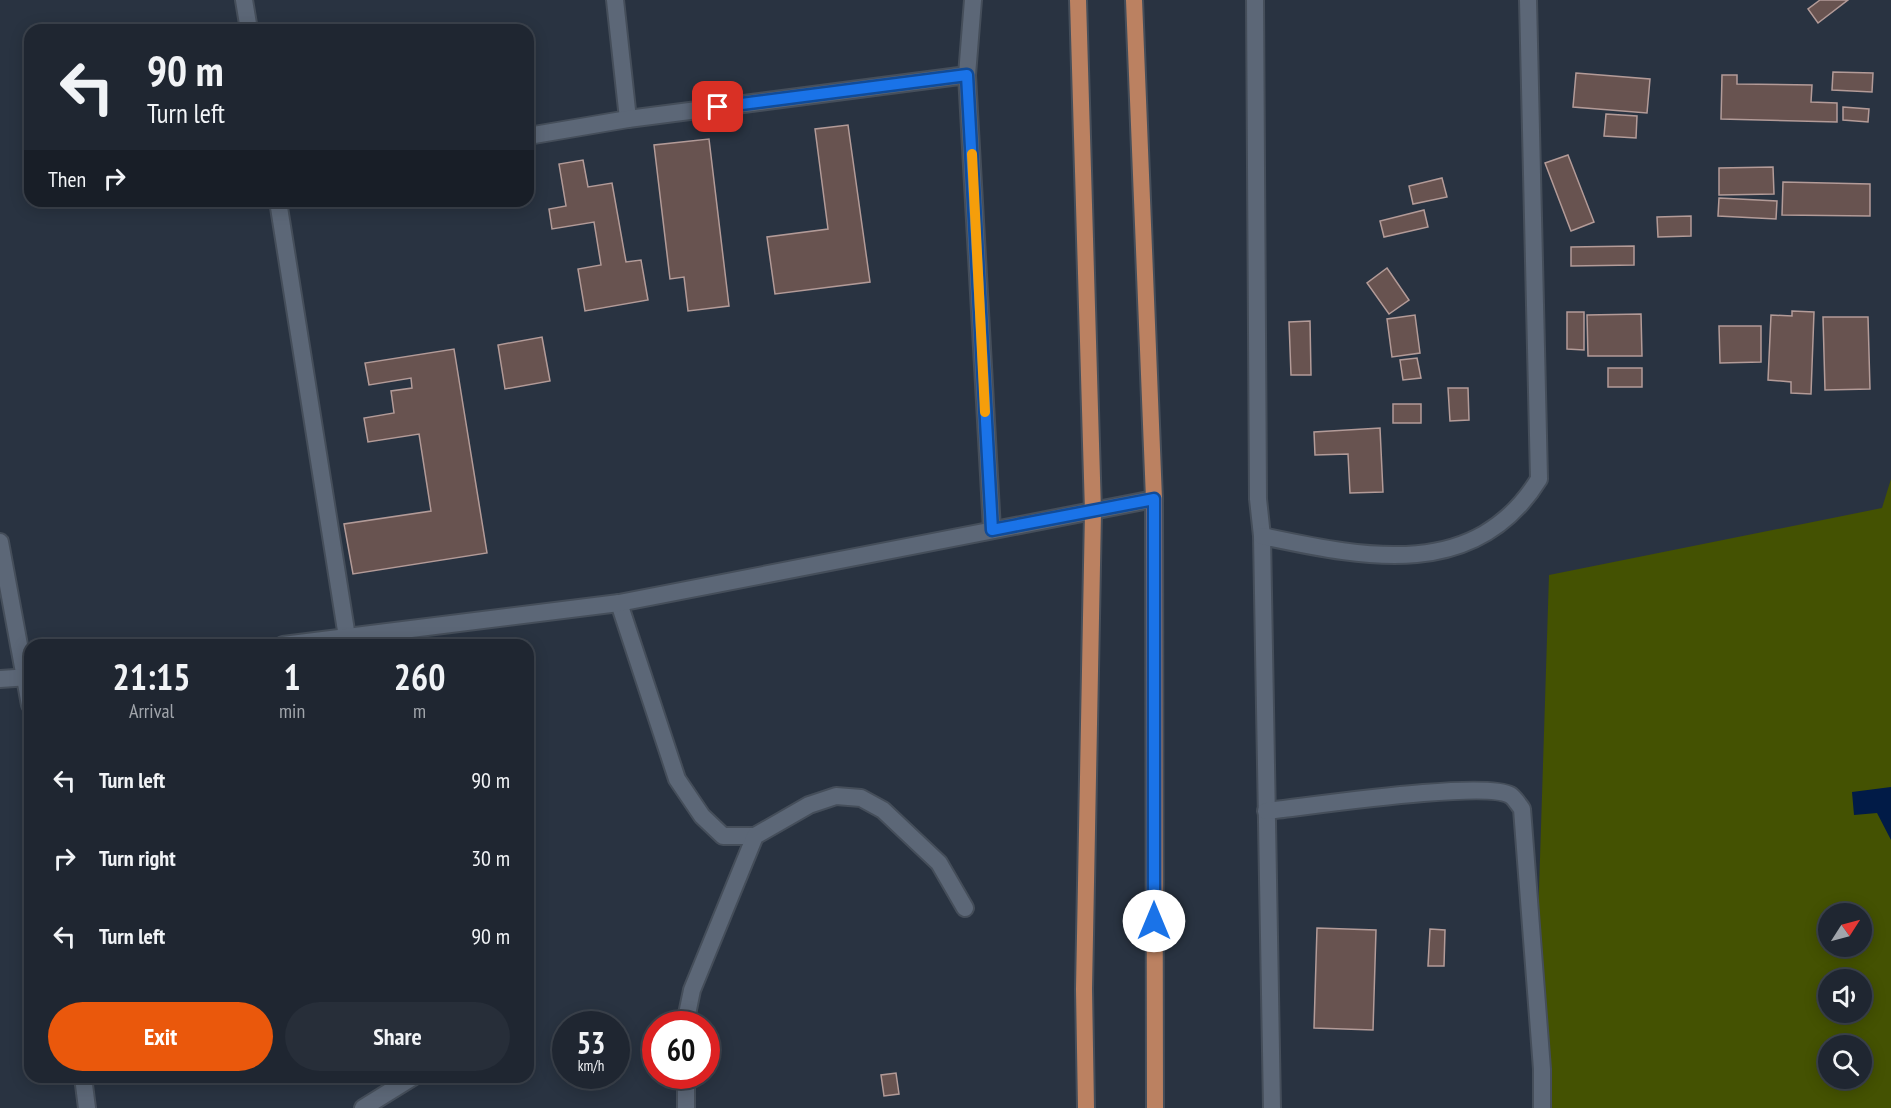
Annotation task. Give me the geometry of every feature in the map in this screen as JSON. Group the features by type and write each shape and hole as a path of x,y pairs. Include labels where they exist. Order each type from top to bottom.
{"main road":[{"path":"1078,0 1092,512 1083,989 1086,1108"},
{"path":"1134,0 1154,499 1155,1108"}],"street":[{"path":"244,0 248,24"},
{"path":"615,0 628,119"},
{"path":"973,0 967,75 992,530"},
{"path":"1255,0 1258,499 1262,536 1272,1108"},
{"path":"1262,536 1333,550 1383,555 1430,555 1463,544 1499,524 1525,502 1539,479 1528,0"},
{"path":"534,135 628,119 967,75"},
{"path":"279,207 347,637"},
{"path":"331,639 620,603 1154,499"},
{"path":"0,542 24,658"},
{"path":"620,603 678,779 702,816 723,836 755,836 809,805 836,796 861,798 883,810 939,863 965,908"},
{"path":"0,680 24,677"},
{"path":"1266,811 1423,792 1496,791 1510,795 1522,808 1542,1069 1542,1108"},
{"path":"688,1011 692,990 755,836"},
{"path":"84,1083 87,1108"},
{"path":"363,1108 403,1083"},
{"path":"686,1089 686,1108"}],"green space":[{"path":"1891,479 1891,1108 1536,1108 1535,1016 1549,575 1882,508"}],"water":[{"path":"1891,787 1891,840 1877,813 1854,815 1852,792"}],"building":[{"path":"1820,0 1848,0 1818,23 1808,9"},
{"path":"1833,72 1873,73 1872,92 1832,90"},
{"path":"1576,73 1650,79 1647,113 1573,107"},
{"path":"1722,75 1737,75 1737,84 1812,85 1811,102 1837,103 1837,122 1721,119"},
{"path":"1843,107 1869,109 1868,122 1843,120"},
{"path":"1606,114 1637,116 1636,138 1604,136"},
{"path":"848,125 870,282 775,294 767,237 828,229 815,129"},
{"path":"709,139 729,306 688,311 684,277 670,279 654,145"},
{"path":"1568,155 1594,222 1571,231 1545,163"},
{"path":"583,160 588,187 612,183 626,262 641,260 648,300 585,311 578,269 601,265 594,222 552,229 549,209 566,206 559,164"},
{"path":"1773,167 1774,194 1719,195 1719,168"},
{"path":"1442,178 1447,197 1413,204 1409,186"},
{"path":"1783,182 1870,184 1870,216 1782,215"},
{"path":"1719,198 1777,201 1776,219 1718,216"},
{"path":"1424,210 1428,227 1384,237 1380,221"},
{"path":"1691,216 1691,236 1658,237 1657,217"},
{"path":"1634,246 1634,265 1571,266 1571,247"},
{"path":"1387,268 1409,300 1389,314 1367,283"},
{"path":"1792,311 1814,312 1811,394 1791,393 1791,382 1768,380 1771,315 1792,316"},
{"path":"1567,312 1584,312 1584,350 1567,349"},
{"path":"1641,314 1642,356 1588,356 1587,315"},
{"path":"1415,315 1420,353 1392,357 1387,319"},
{"path":"1823,317 1868,317 1870,389 1825,390"},
{"path":"1310,321 1311,375 1291,375 1289,322"},
{"path":"1719,326 1761,326 1761,362 1720,363"},
{"path":"542,337 550,381 505,389 498,345"},
{"path":"454,349 487,553 353,574 344,524 431,511 419,434 368,442 364,418 394,413 391,391 412,388 411,378 369,385 365,363"},
{"path":"1417,358 1421,378 1403,380 1400,360"},
{"path":"1608,368 1642,368 1642,387 1608,387"},
{"path":"1448,388 1468,388 1469,420 1450,421"},
{"path":"1393,404 1421,404 1421,423 1393,423"},
{"path":"1380,428 1383,492 1350,493 1348,454 1315,455 1314,432"},
{"path":"1317,928 1376,930 1373,1030 1314,1028"},
{"path":"1430,929 1445,930 1444,966 1428,966"},
{"path":"896,1073 899,1094 884,1096 881,1075"}],"slow traffic":[{"path":"972,154 985,412"}],"route":[{"path":"718,107 967,75 992,530 1154,499 1154,921"}]}
